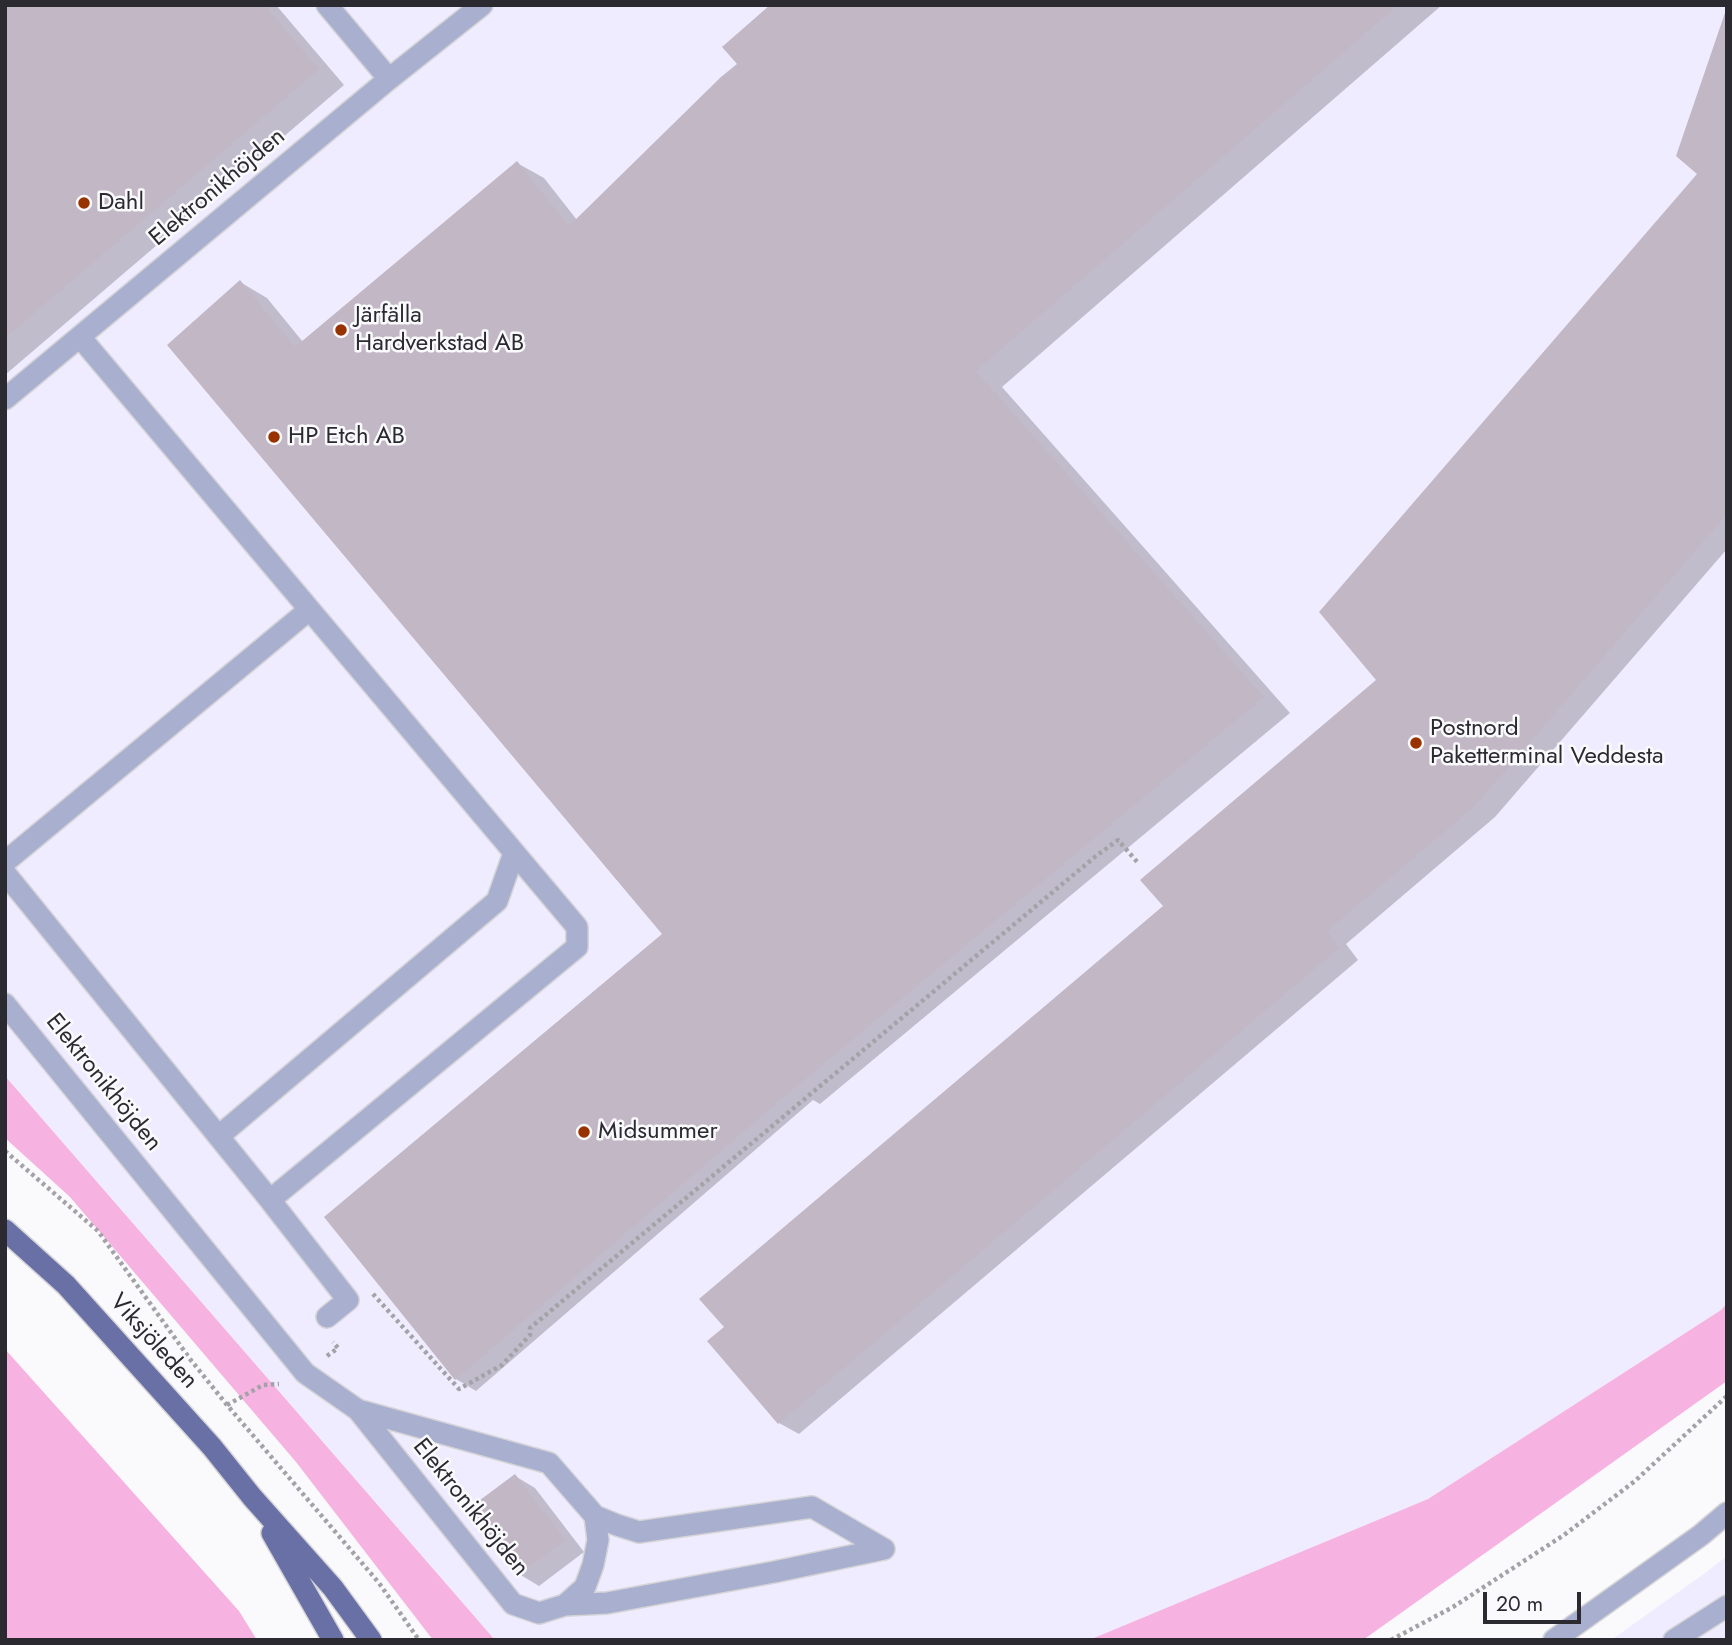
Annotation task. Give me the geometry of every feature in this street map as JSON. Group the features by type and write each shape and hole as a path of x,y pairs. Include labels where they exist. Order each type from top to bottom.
{"main road":[{"name":"Viksjöleden","path":"5,1230 66,1285 212,1447 252,1497 333,1588 371,1640"},
{"name":"Viksjöleden","path":"252,1497 332,1640"}],"street":[{"path":"327,5 389,79"},
{"name":"Elektronikhöjden","path":"5,399 389,79 482,5"},
{"path":"80,337 577,927 577,947 271,1200"},
{"path":"5,862 309,610"},
{"path":"219,1136 497,901 514,853"},
{"path":"5,873 271,1200 348,1300 327,1317"},
{"name":"Elektronikhöjden","path":"5,1004 305,1373 358,1410 513,1604 540,1613 565,1605 607,1603 884,1549 811,1507 639,1532 595,1516 549,1463 358,1410"},
{"path":"1554,1640 1701,1535 1727,1513"},
{"path":"565,1605 585,1587 593,1565 598,1540 595,1516"},
{"path":"1674,1640 1727,1606"}],"path":[{"path":"372,1292 459,1389 502,1364 530,1335 530,1328 1096,856 1118,840 1139,864"},
{"path":"5,1151 98,1231 190,1359 379,1583 419,1640"},
{"path":"227,1405 263,1385 288,1386"},
{"path":"1391,1640 1453,1607 1564,1535 1635,1481 1727,1396"}],"shaded area":[{"path":"5,5 1727,5 1727,1303 1721,1310 1428,1499 1089,1640 495,1640 5,1076"},
{"path":"5,1076 495,1640 433,1640 296,1462 70,1197 5,1138"},
{"path":"1727,1303 1727,1381 1363,1640 1089,1640 1428,1499 1721,1310"},
{"path":"5,1349 239,1611 257,1640 5,1640"},
{"path":"1727,1556 1727,1640 1611,1640 1705,1573"}],"building":[{"name":"Dahl","path":"5,5 264,5 319,69 5,338"},
{"path":"770,5 1398,5 976,371 1264,697 792,1090 455,1380 324,1217 662,934 167,345 240,280 295,347 517,161 569,226 737,64 722,47"},
{"name":"Postnord Paketterminal Veddesta","path":"1727,7 1727,514 1475,806 1327,931 1339,948 778,1424 707,1341 724,1327 699,1299 1163,906 1140,880 1376,680 1319,612 1697,174 1676,156"},
{"path":"515,1474 565,1540 517,1576 468,1509"}],"place":[{"name":"Dahl","path":"84,203"},
{"name":"Järfälla Hardverkstad AB","path":"341,330"},
{"name":"HP Etch AB","path":"274,437"},
{"name":"Postnord Paketterminal Veddesta","path":"1416,743"},
{"name":"Midsummer","path":"584,1132"}]}
